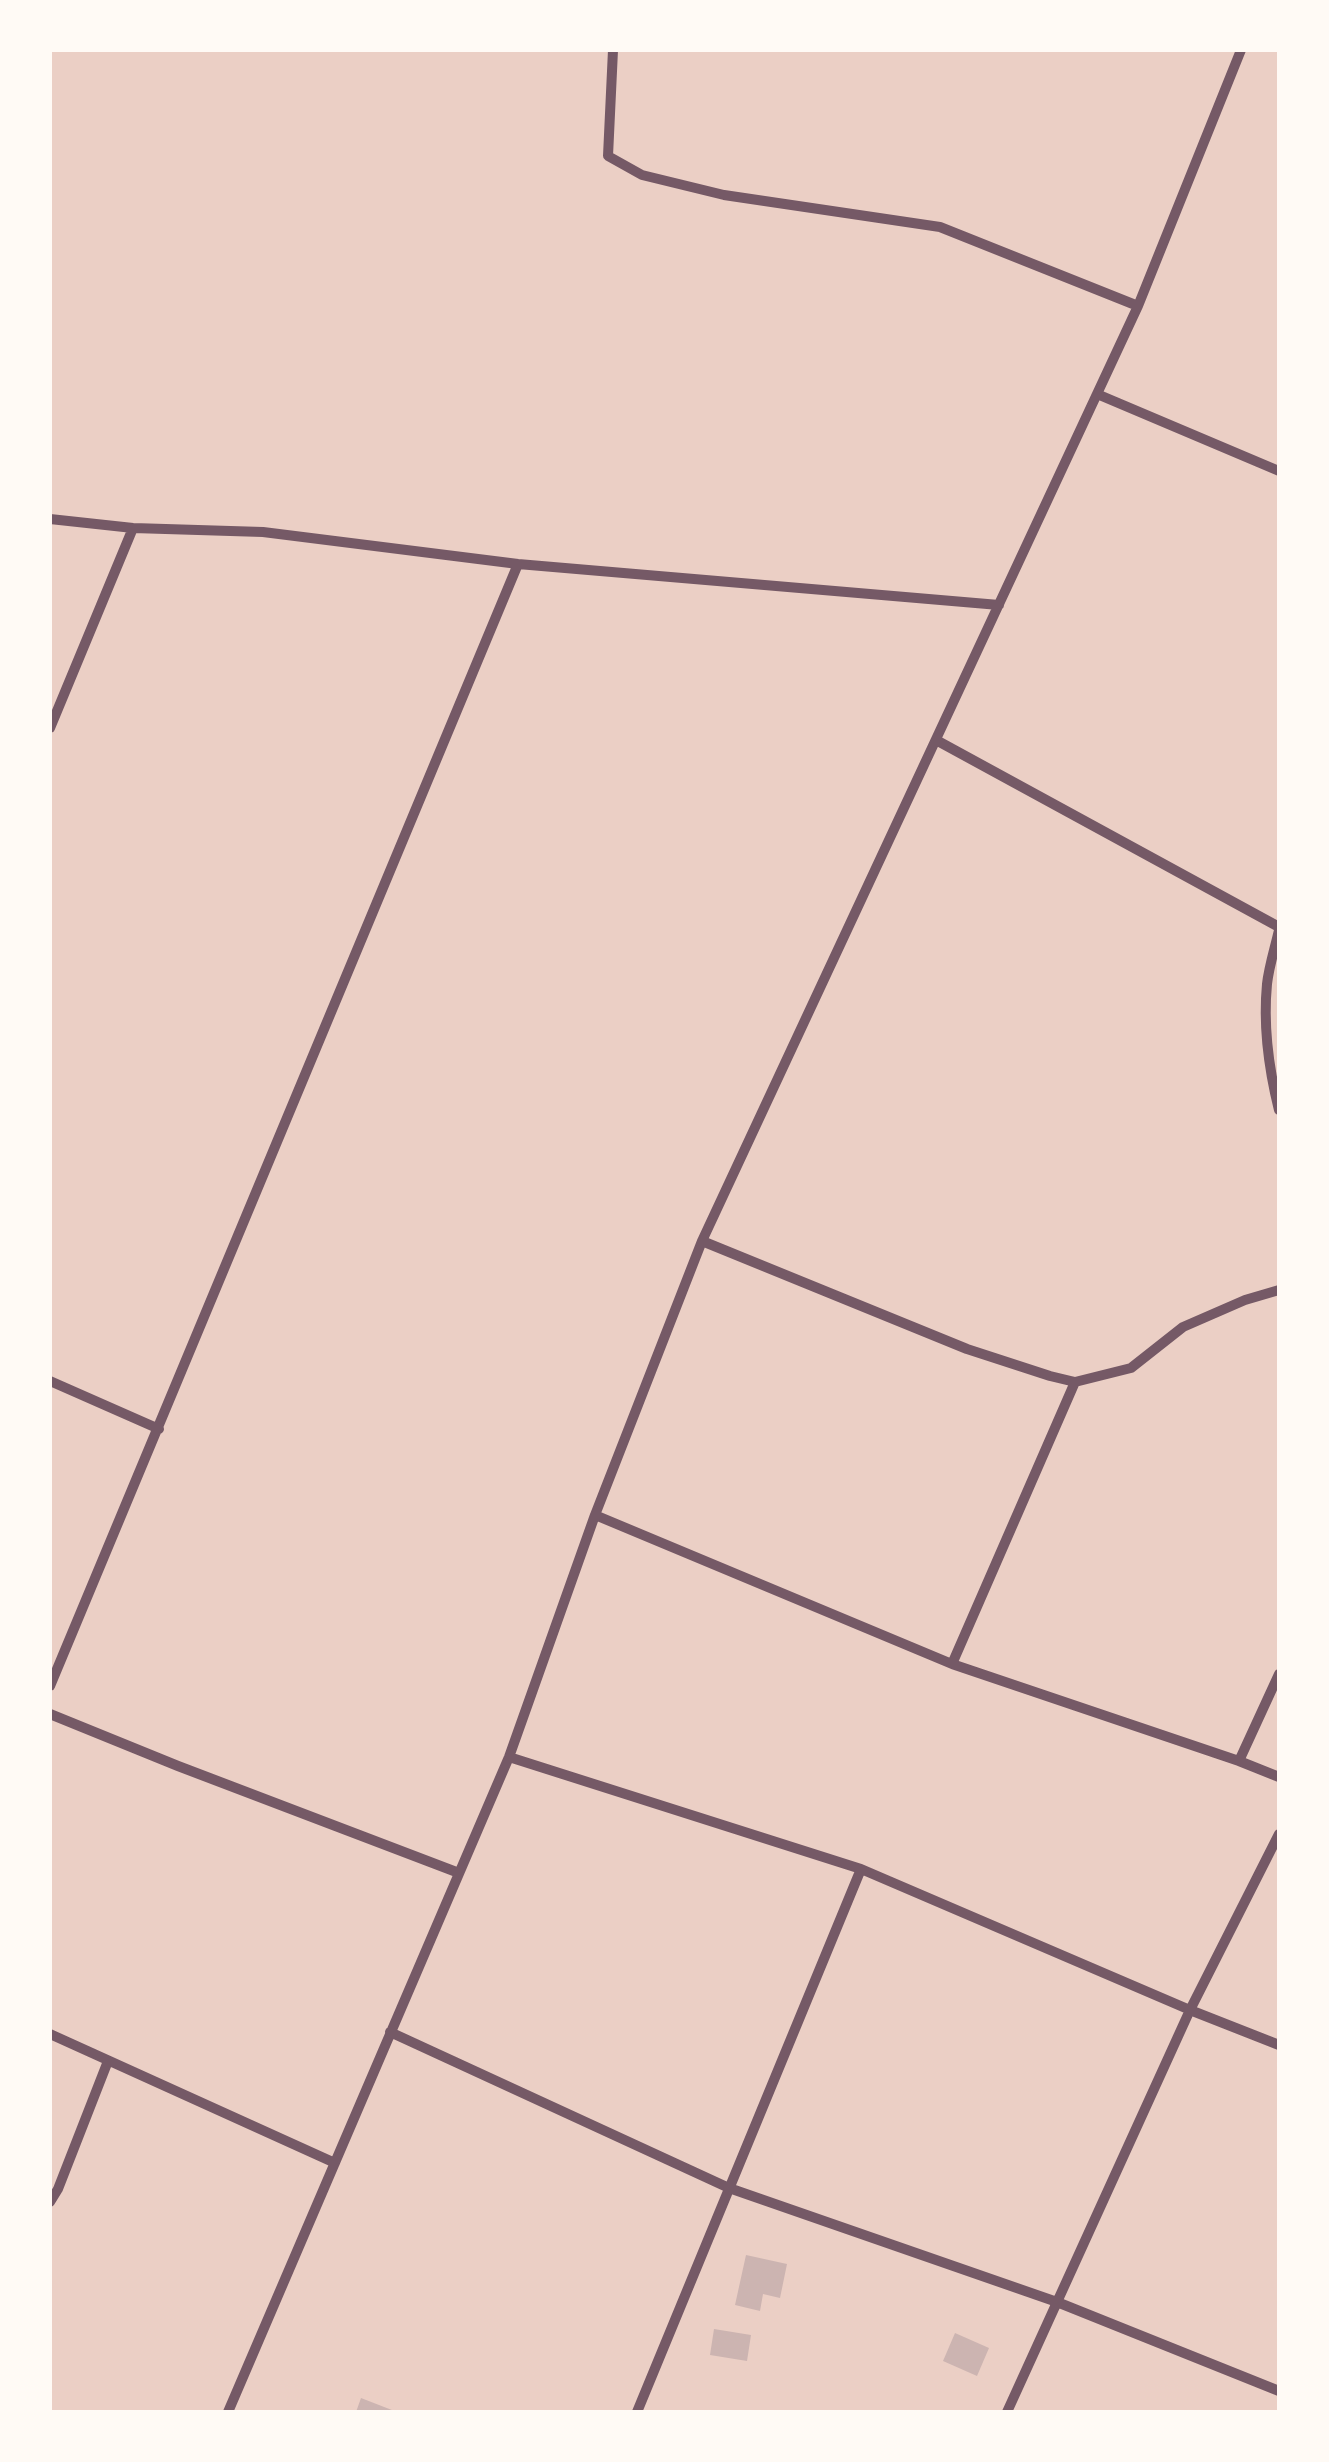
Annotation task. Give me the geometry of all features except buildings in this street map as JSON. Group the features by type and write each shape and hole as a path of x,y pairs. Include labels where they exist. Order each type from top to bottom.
{"street":[{"path":"614,50 608,156 642,175 724,195 940,227 1138,306"},
{"path":"228,2412 510,1757 594,1515 702,1241 1138,306 1242,50"},
{"path":"1096,394 1279,470"},
{"path":"50,519 133,528 263,532 518,564 999,604"},
{"path":"50,728 133,528"},
{"path":"50,1686 518,564"},
{"path":"936,740 1279,928 1267,983 1266,1024 1279,1110"},
{"path":"702,1241 967,1349 1075,1382 1131,1368 1183,1327 1279,1290"},
{"path":"50,1381 159,1429"},
{"path":"952,1664 1075,1382"},
{"path":"594,1515 952,1664 1240,1760 1279,1778"},
{"path":"1240,1760 1279,1674"},
{"path":"50,1714 459,1873"},
{"path":"510,1757 861,1870 1279,2044"},
{"path":"1008,2412 1190,2010 1279,1834"},
{"path":"637,2412 861,1870"},
{"path":"390,2032 729,2188 1057,2302 1279,2391"},
{"path":"50,2034 335,2163"},
{"path":"50,2202 108,2061"}],"shaded area":[{"path":"50,50 1279,50 1279,2412 50,2412"}]}
